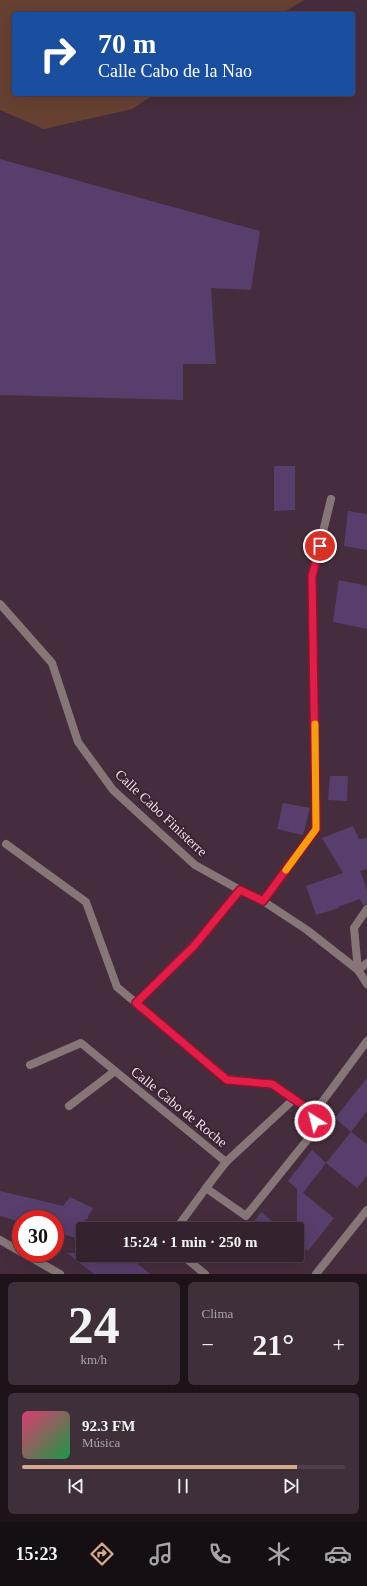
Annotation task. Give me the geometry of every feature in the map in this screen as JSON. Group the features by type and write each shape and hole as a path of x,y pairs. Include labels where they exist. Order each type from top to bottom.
{"street":[{"path":"263,901 316,829 312,576 332,499"},
{"name":"Calle Cabo Finisterre","path":"0,604 52,663 78,742 113,790 195,865 263,901 307,930 358,970 367,984"},
{"path":"6,844 86,902 117,987 227,1080 272,1084 314,1113"},
{"path":"136,1003 194,946 240,890"},
{"path":"358,970 354,928 367,909"},
{"path":"358,970 367,963"},
{"path":"206,1188 246,1216 316,1129 314,1113 367,1041"},
{"name":"Calle Cabo de Roche","path":"30,1065 81,1043 226,1162"},
{"name":"Calle Cabo de Roche","path":"69,1106 115,1071"},
{"path":"181,1222 226,1162 294,1099"},
{"path":"316,1274 367,1210"},
{"path":"0,1240 12,1247"},
{"path":"39,1262 60,1274"},
{"path":"190,1262 205,1274"}],"shaded area":[{"path":"0,0 304,0 284,12 12,12 12,96 152,96 132,109 44,129 0,110"}],"building":[{"path":"0,159 260,231 251,290 211,288 216,364 183,364 183,400 0,395"},
{"path":"274,466 295,466 295,510 274,511"},
{"path":"348,511 367,514 367,550 344,546"},
{"path":"339,580 367,586 367,629 333,622"},
{"path":"330,776 348,776 347,801 328,800"},
{"path":"283,803 310,808 303,835 277,829"},
{"path":"353,826 359,839 367,838 367,869 360,871 367,890 367,904 363,905 360,899 338,907 339,908 316,915 306,886 343,873 322,838"},
{"path":"367,1078 367,1111 351,1132 335,1118"},
{"path":"351,1132 367,1144 367,1176 357,1188 326,1163"},
{"path":"312,1150 326,1163 303,1193 334,1218 308,1251 304,1248 304,1222 297,1222 297,1189 288,1181"},
{"path":"0,1191 63,1206 70,1197 93,1208 88,1216 88,1219 84,1220 86,1222 76,1222 76,1238 64,1235 64,1210 12,1210 12,1219 0,1216"},
{"path":"261,1212 273,1222 253,1222"},
{"path":"67,1253 76,1253 76,1260"},
{"path":"79,1262 135,1262 150,1274 94,1274"}],"slow traffic":[{"path":"286,870 316,829 315,724"}],"route":[{"path":"315,1121 314,1113 272,1084 227,1080 136,1003 194,946 240,890 263,901 316,829 312,576 320,546"}]}
